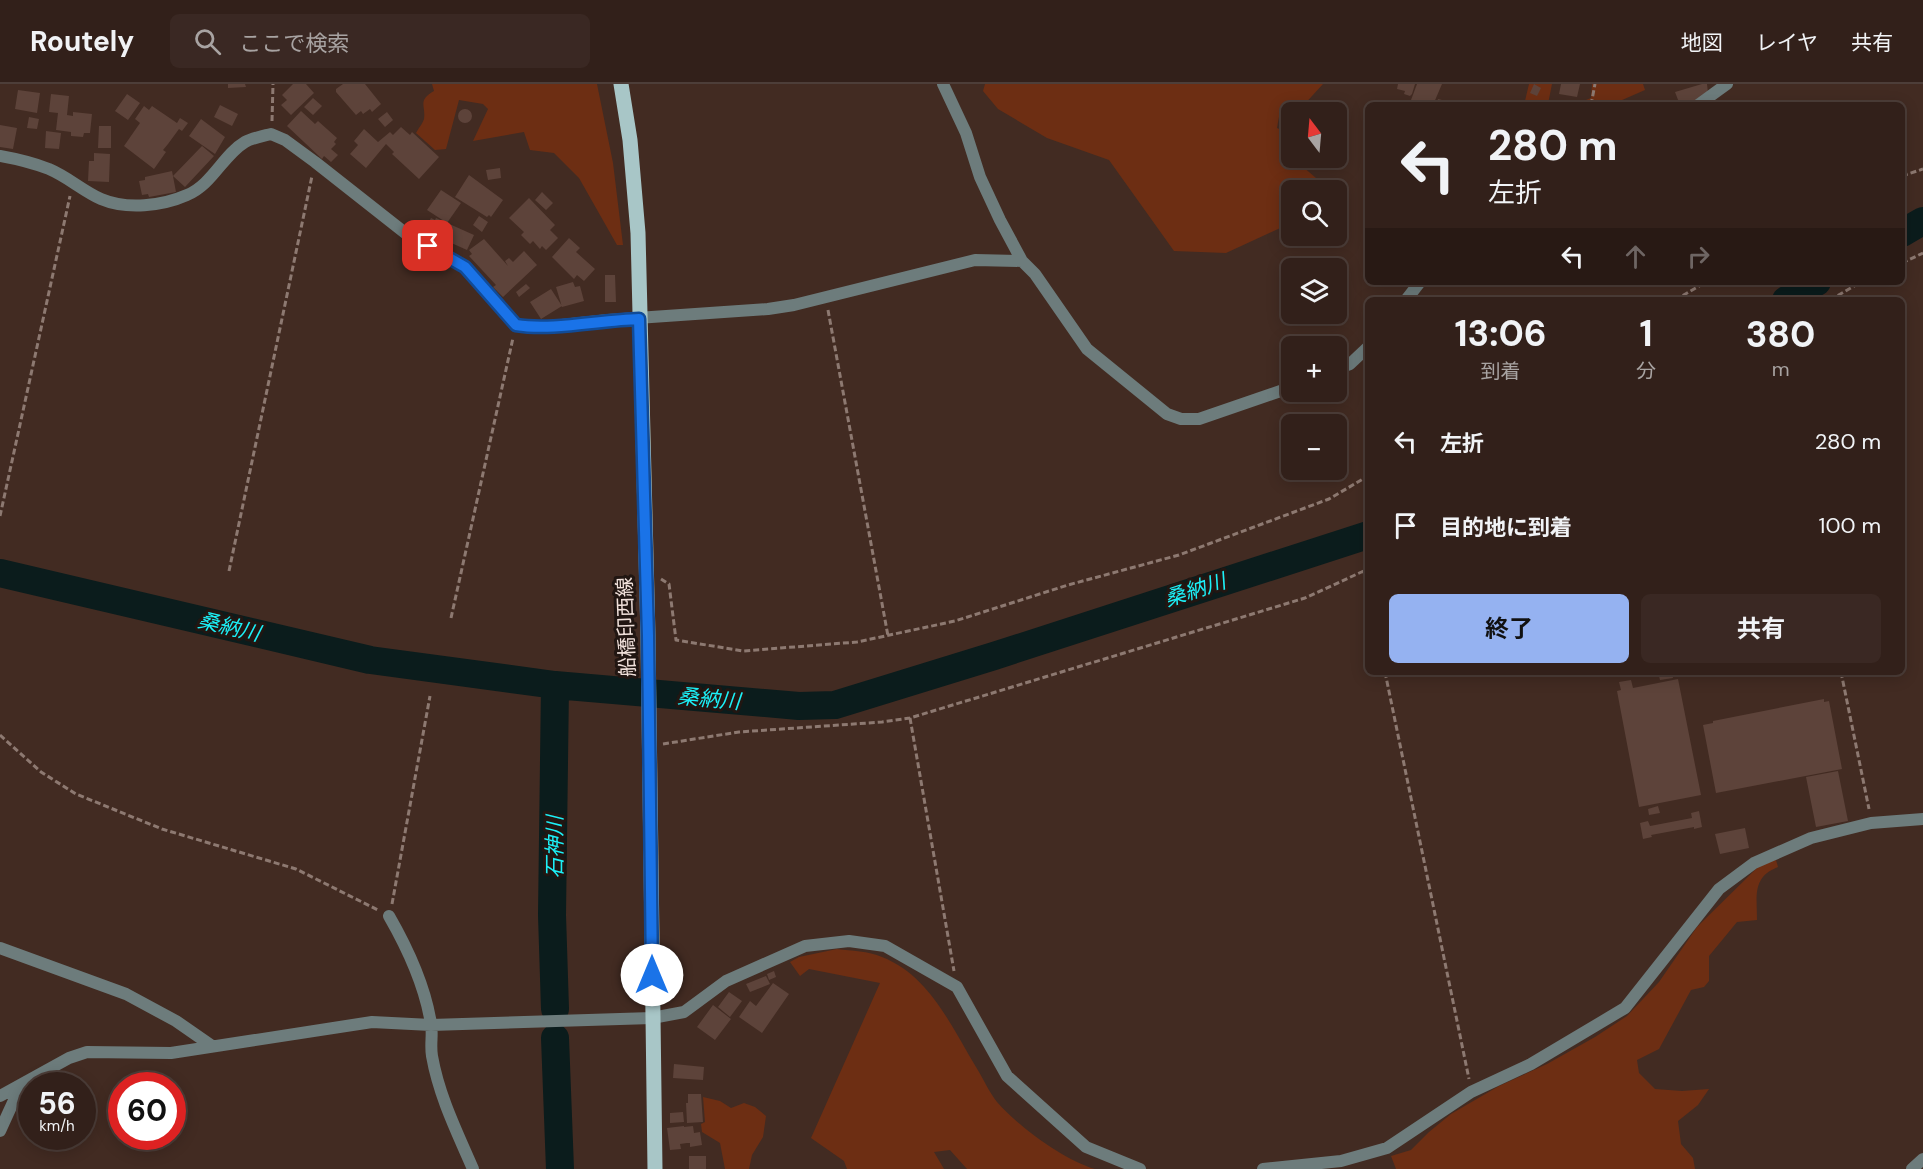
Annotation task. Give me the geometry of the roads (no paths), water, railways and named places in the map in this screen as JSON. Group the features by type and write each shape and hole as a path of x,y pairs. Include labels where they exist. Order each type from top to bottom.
{"main road":[{"name":"船橋印西線","path":"621,84 627,115 637,210 648,636 655,1169"}],"street":[{"path":"943,84 966,133 985,188 1022,261 1035,274 1087,350 1167,414 1180,419 1198,419 1281,391"},
{"path":"1702,102 1727,84"},
{"path":"0,156 18,159 50,170 102,200 121,204 162,203 190,195 245,142 271,134 285,140 315,162 409,236 465,267 516,325 534,328 608,320 768,309 794,305 975,260 1022,261"},
{"path":"1408,297 1418,285"},
{"path":"1347,365 1365,350"},
{"path":"1263,1169 1341,1161 1387,1148 1472,1092 1532,1064 1625,1008 1719,889 1754,863 1811,837 1871,823 1923,819"},
{"path":"389,916 404,943 422,987 431,1025 432,1056 444,1103 473,1169"},
{"path":"44,1072 69,1058 87,1052 171,1053 372,1022 431,1025 652,1018 684,1012 726,981 805,946 849,941 885,946 957,987 1007,1076 1086,1147 1140,1169"},
{"path":"0,948 126,994 176,1022 212,1046"},
{"path":"0,1096 18,1087"},
{"path":"0,1131 18,1092"},
{"path":"1912,1169 1923,1159"}],"waterway":[{"name":"桑納川","path":"1905,231 1923,221"},
{"name":"桑納川","path":"1791,297 1812,285"},
{"name":"桑納川","path":"0,573 370,660 555,685 799,706 835,705 1365,536"},
{"name":"石神川","path":"555,685 552,915 555,1009"},
{"name":"石神川","path":"555,1038 560,1169"}]}
